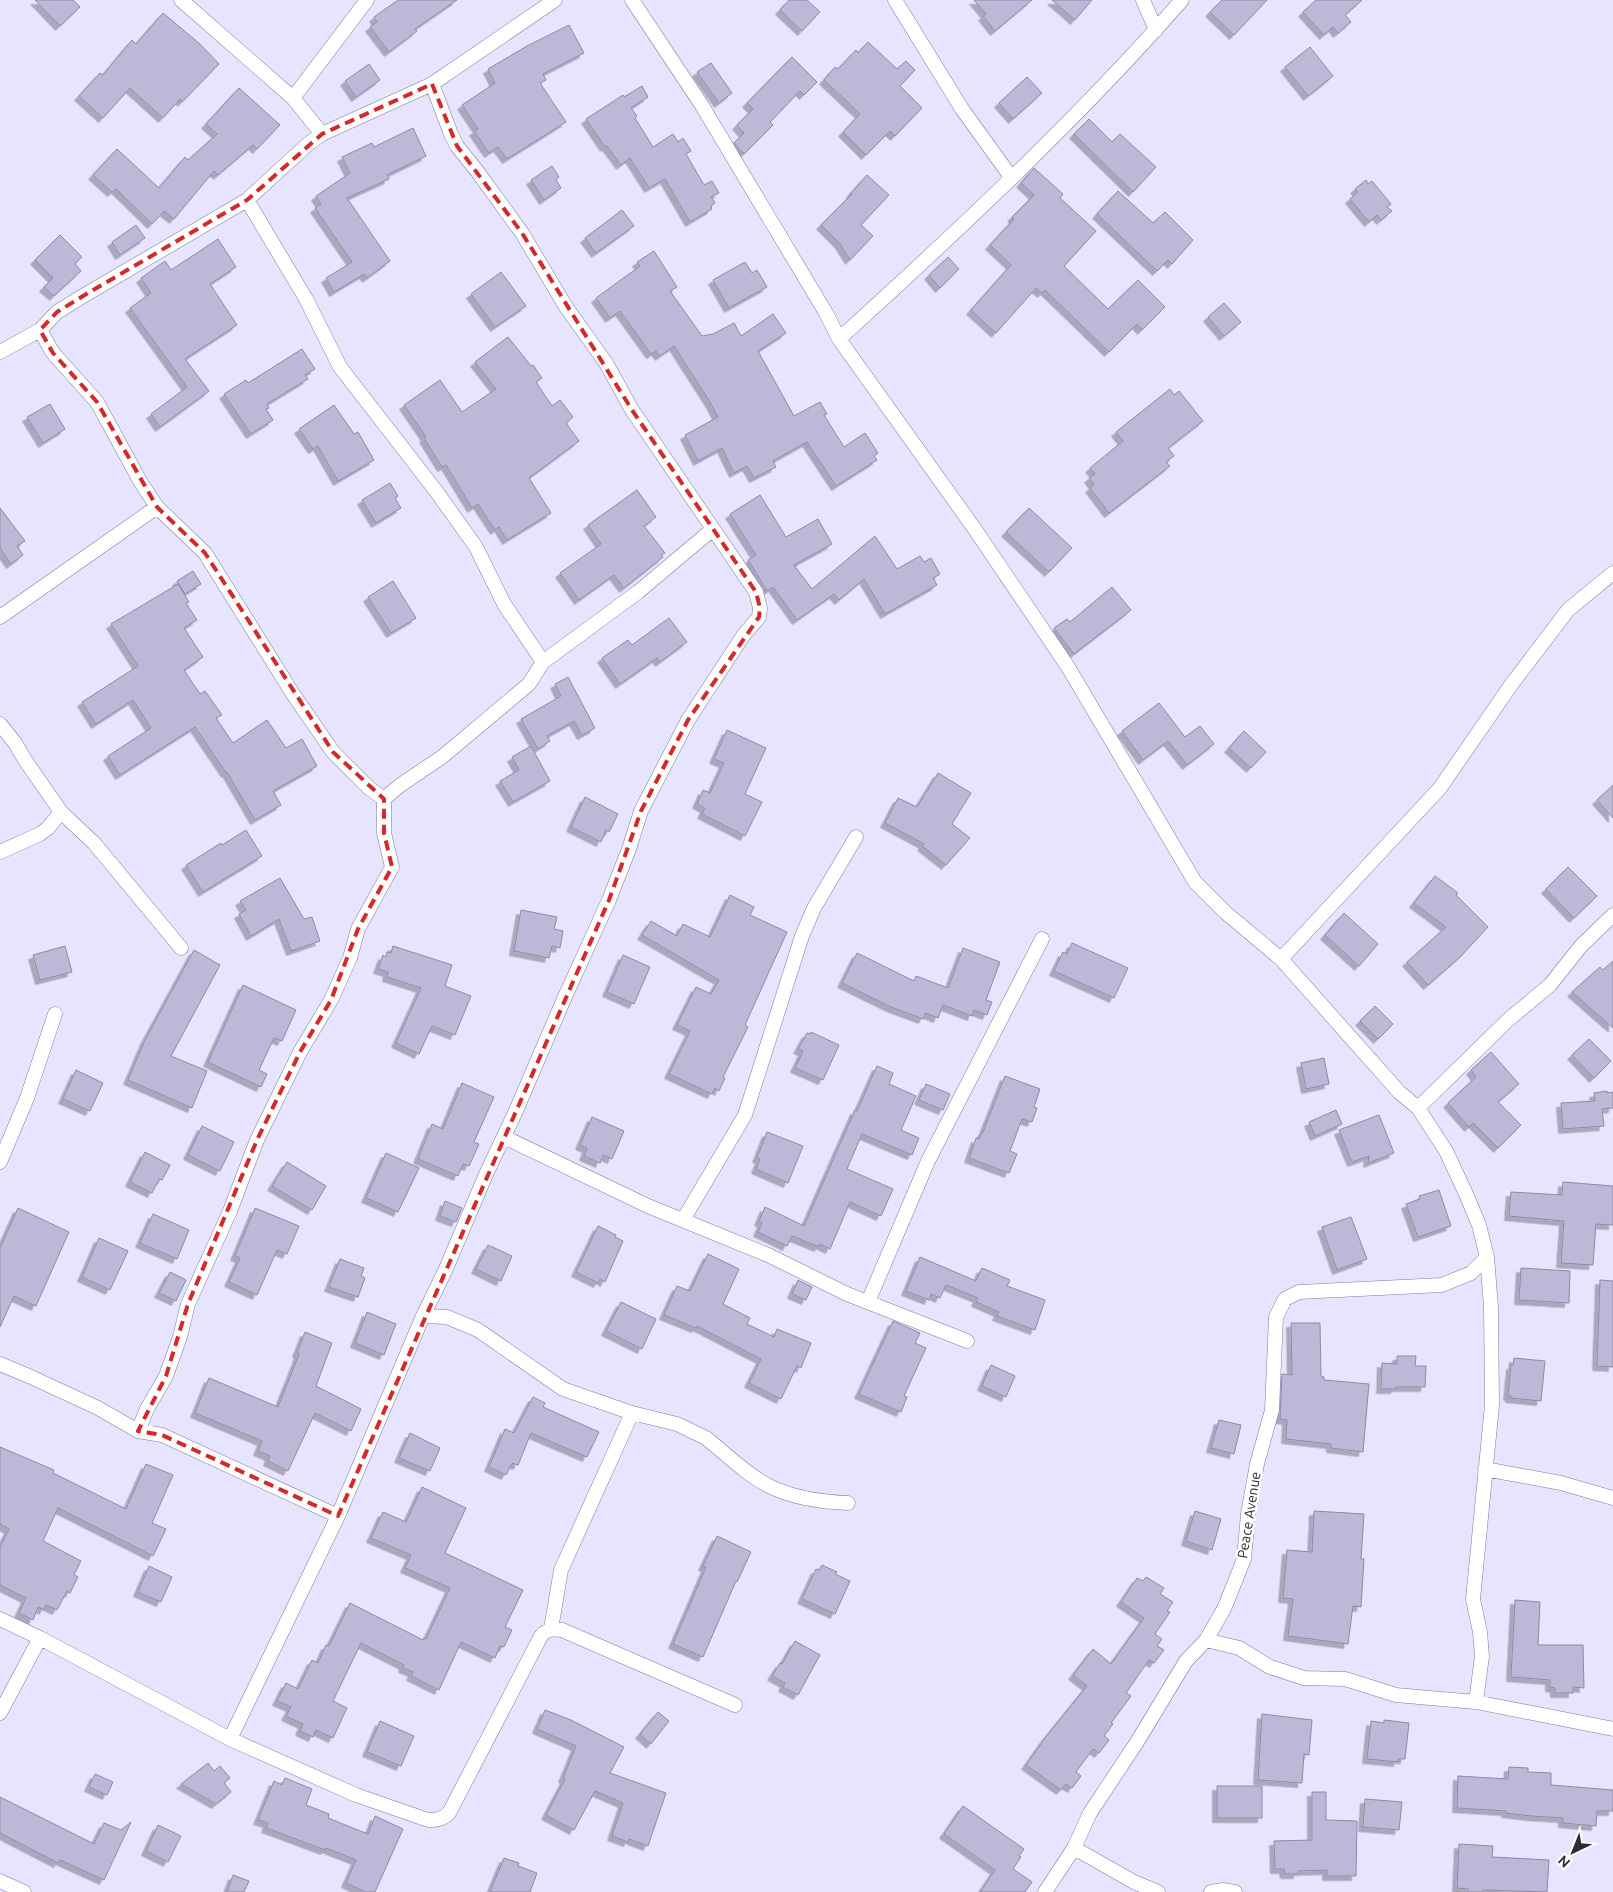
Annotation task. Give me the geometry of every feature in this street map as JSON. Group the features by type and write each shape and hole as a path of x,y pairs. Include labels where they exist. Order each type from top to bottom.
{"street":[{"path":"181,0 293,98 322,134"},
{"path":"293,98 367,0"},
{"path":"0,352 40,330 58,312 83,296 247,200 308,144 322,134 432,84 555,0"},
{"path":"632,0 701,104 826,313 839,339 974,528 1068,667 1195,882 1226,912 1281,959 1399,1092 1418,1108 1446,1151 1479,1226 1486,1256 1491,1307 1492,1405 1473,1599 1480,1632 1482,1656 1476,1702"},
{"path":"895,0 962,109 1011,177"},
{"path":"1143,0 1156,30"},
{"path":"839,339 954,234 1060,131 1182,0"},
{"path":"230,1739 338,1516 423,1316 609,900 629,849 641,811 688,720 743,636 759,617 760,608 756,592 632,410 606,363 566,307 522,233 457,146 432,84"},
{"path":"247,200 306,299 340,368 436,491 476,547 504,604 543,662"},
{"path":"40,330 53,353 97,402 156,507 205,553 293,694 333,752 369,788 384,799"},
{"path":"0,617 156,507"},
{"path":"138,1431 147,1409 166,1376 180,1337 188,1304 230,1210 257,1140 300,1052 331,1000 350,958 358,929 392,867 384,833 384,799 399,786 424,771 442,757 529,684 543,662 638,592 713,529"},
{"path":"1281,959 1440,788 1511,685 1568,610 1613,572"},
{"path":"0,724 15,742 25,760 61,812 94,843 181,948"},
{"path":"0,852 40,834 48,828 61,812"},
{"path":"683,1220 745,1114 758,1079 802,936 814,908 856,837"},
{"path":"1418,1108 1508,1020 1550,985 1580,946 1613,915"},
{"path":"868,1302 928,1161 1042,939"},
{"path":"0,1162 27,1098 55,1014"},
{"path":"504,1137 648,1206 768,1255 847,1294 967,1341"},
{"name":"Peace Avenue","path":"1045,1892 1074,1848 1090,1813 1137,1742 1186,1660 1206,1640 1224,1609 1244,1559 1248,1514 1257,1464 1272,1410 1276,1317 1285,1298 1299,1292 1442,1285 1471,1273 1486,1256"},
{"path":"423,1316 447,1317 478,1330 555,1384 632,1413 677,1424 706,1438 768,1486 823,1503 848,1503"},
{"path":"0,1364 98,1408 138,1431 162,1435 338,1516"},
{"path":"551,1629 561,1570 632,1413"},
{"path":"1485,1469 1561,1483 1613,1498"},
{"path":"0,1619 40,1638 230,1739 356,1795 428,1820 438,1820 449,1813 541,1636 544,1632 551,1629 562,1630 735,1705"},
{"path":"0,1713 40,1638"},
{"path":"1206,1640 1239,1648 1270,1667 1304,1678 1345,1679 1396,1695 1476,1702 1613,1729"},
{"path":"1074,1848 1134,1882 1158,1892"},
{"path":"0,1881 24,1892"},
{"path":"1210,1892 1223,1890 1235,1892"}],"highlighted area":[{"path":"432,84 457,146 522,233 632,410 756,592 760,608 759,617 688,720 641,811 609,900 338,1516 162,1435 138,1431 166,1376 188,1304 257,1140 300,1052 331,1000 358,929 392,867 384,833 384,799 333,752 205,553 157,507 97,402 53,353 40,330 57,312 247,200 322,134"}],"building":[{"path":"35,0 73,0 80,7 60,26"},
{"path":"398,0 457,0 415,29 417,31 389,52 370,27 377,22 374,17"},
{"path":"789,0 807,0 820,12 802,31 780,10"},
{"path":"974,0 1032,0 995,31 983,16 986,14"},
{"path":"1052,0 1092,0 1075,20"},
{"path":"1222,0 1267,0 1234,35 1210,12"},
{"path":"1316,0 1362,0 1345,15 1351,22 1338,33 1333,27 1324,35 1303,12"},
{"path":"163,13 200,44 219,64 182,102 180,99 163,118 130,88 103,118 79,96 100,73 103,75 132,40 136,44"},
{"path":"569,25 584,53 543,74 546,80 540,83 566,122 507,159 498,147 489,153 474,131 478,129 462,105 495,83 488,69 527,46"},
{"path":"868,42 897,69 906,61 915,70 900,86 922,108 895,136 890,131 866,155 843,132 860,114 824,80 835,67 838,69 856,50 858,53"},
{"path":"1310,47 1333,76 1308,96 1285,67"},
{"path":"792,57 817,82 804,95 800,91 770,122 773,125 744,154 734,143 744,133 737,125 753,109 747,103"},
{"path":"711,63 732,93 719,103 697,72"},
{"path":"369,64 380,80 356,97 345,81"},
{"path":"1027,77 1042,93 1013,119 999,103"},
{"path":"642,86 648,97 631,108 653,147 673,134 678,142 683,138 691,151 686,154 704,185 712,181 719,193 711,197 715,203 711,206 712,209 690,222 665,179 649,188 630,158 621,165 607,146 605,147 586,119 623,95 624,97"},
{"path":"239,88 280,125 257,149 253,145 218,175 214,171 174,219 164,211 152,224 116,189 112,192 93,175 117,149 159,188 185,157 188,160 217,134 206,124"},
{"path":"1089,119 1112,142 1120,134 1156,167 1133,192 1074,134"},
{"path":"413,128 426,156 387,175 389,179 347,198 390,261 367,278 364,274 334,292 326,278 352,262 315,208 321,204 316,196 350,173 342,157 372,143 374,147"},
{"path":"552,166 559,177 556,180 561,188 544,200 531,180"},
{"path":"1034,168 1063,194 1060,198 1096,231 1064,266 1108,309 1138,280 1165,307 1142,330 1137,324 1109,352 1045,290 1042,293 1036,288 996,333 971,310 1011,265 990,245 1014,219 1012,217 1034,195 1021,183"},
{"path":"867,175 889,195 861,225 873,236 850,260 840,244 821,225 852,194"},
{"path":"1366,180 1368,184 1372,181 1391,204 1387,207 1392,211 1381,220 1377,215 1369,222 1350,199 1358,192 1355,189"},
{"path":"1118,191 1153,223 1165,212 1193,240 1172,264 1168,260 1157,271 1097,214"},
{"path":"622,210 634,226 596,253 585,238"},
{"path":"136,225 145,238 120,255 112,242"},
{"path":"60,235 82,257 75,264 81,271 54,296 44,287 53,278 35,260"},
{"path":"218,239 236,267 210,284 237,325 185,359 209,391 160,427 151,414 187,387 130,308 151,293 141,278 165,261 171,270"},
{"path":"654,251 677,287 670,291 702,336 713,334 734,323 741,336 773,314 786,333 758,351 794,416 820,402 827,414 824,415 844,447 865,433 878,453 874,456 877,460 836,486 807,442 773,461 776,467 754,478 747,466 734,473 722,448 698,461 685,435 718,417 710,402 674,346 660,356 656,351 651,354 620,311 610,318 596,298 640,266 637,262"},
{"path":"948,257 959,269 940,288 929,275"},
{"path":"745,262 752,273 757,270 767,287 729,308 713,280"},
{"path":"501,272 526,306 495,327 471,294"},
{"path":"1224,303 1241,322 1224,336 1208,317"},
{"path":"508,337 542,378 536,382 552,406 560,400 573,417 566,423 579,441 529,478 551,513 507,540 499,527 495,530 478,504 472,508 446,465 442,467 424,438 426,437 404,405 440,380 462,412 496,389 475,362"},
{"path":"302,349 315,369 305,375 308,379 267,404 269,408 266,409 273,420 251,434 224,394 246,380 248,383"},
{"path":"1170,389 1174,395 1179,391 1203,421 1168,448 1174,456 1166,462 1170,466 1109,513 1090,488 1094,485 1089,478 1095,474 1090,468 1123,441 1116,432"},
{"path":"50,404 65,429 43,443 27,417"},
{"path":"334,405 354,434 358,432 374,460 338,481 318,446 313,449 299,429"},
{"path":"390,483 398,496 395,498 401,508 376,523 362,500"},
{"path":"637,490 656,517 644,526 665,553 661,555 663,557 624,588 614,575 579,600 560,573 601,544 588,525"},
{"path":"760,495 786,537 818,519 832,544 794,565 812,589 875,536 897,569 920,556 924,562 931,558 940,574 933,578 937,585 885,614 864,579 839,600 834,594 797,620 773,587 767,591 748,560 756,555 730,514"},
{"path":"0,508 25,541 17,546 23,555 11,564 0,548"},
{"path":"1029,508 1072,548 1049,572 1006,532"},
{"path":"193,571 201,584 185,594 177,581"},
{"path":"393,581 416,618 391,633 368,597"},
{"path":"178,584 189,602 186,603 197,620 184,628 203,657 184,670 200,694 205,691 222,715 216,718 233,743 267,720 286,748 302,739 317,766 273,791 281,805 255,820 227,772 195,727 120,775 108,756 151,728 133,700 96,724 82,702 138,666 111,624"},
{"path":"1112,587 1131,610 1074,654 1054,628 1067,619 1070,622"},
{"path":"669,618 687,642 660,662 657,658 620,684 602,658 628,640 632,645"},
{"path":"568,677 595,728 582,735 574,721 547,736 550,741 538,749 521,719 561,696 555,684"},
{"path":"1159,703 1185,737 1200,726 1214,744 1187,765 1168,741 1143,760 1122,731"},
{"path":"727,730 766,748 745,794 762,802 745,836 702,814 705,808 697,804 703,790 710,793 724,763 714,759"},
{"path":"1244,731 1266,752 1251,768 1229,748"},
{"path":"531,746 550,781 513,802 500,781 519,770 512,757"},
{"path":"938,773 971,793 952,824 970,838 946,865 922,846 924,844 885,823 898,798 917,807"},
{"path":"1613,785 1613,818 1597,800"},
{"path":"585,797 618,814 609,832 606,830 601,842 571,827"},
{"path":"246,830 262,856 203,892 186,865"},
{"path":"1568,867 1597,896 1574,918 1546,889"},
{"path":"1435,876 1458,893 1456,895 1488,927 1460,957 1428,985 1407,962 1446,927 1414,903"},
{"path":"280,878 304,919 312,917 320,941 291,951 279,919 251,936 239,914 246,910 240,901"},
{"path":"730,895 754,907 750,915 787,932 745,1025 748,1027 723,1077 725,1078 719,1091 715,1088 712,1094 669,1074 690,1031 677,1025 696,987 711,994 719,980 642,935 651,921 677,936 683,924 710,937"},
{"path":"521,910 557,917 554,929 563,931 560,948 552,946 549,958 514,951"},
{"path":"1344,913 1378,944 1359,966 1325,935"},
{"path":"1072,943 1128,968 1114,998 1054,971 1063,952 1067,954"},
{"path":"65,946 72,972 40,980 33,955"},
{"path":"393,946 452,965 445,986 471,996 455,1035 432,1026 419,1054 396,1043 421,988 387,977 388,972 378,969 383,955 386,957 387,952 391,953"},
{"path":"963,948 1000,962 986,1000 992,1002 987,1015 974,1010 972,1016 943,1005 938,1018 926,1013 923,1019 891,1007 842,983 857,953 914,981 916,976 948,988"},
{"path":"194,950 220,965 171,1056 207,1071 192,1108 128,1080 145,1040"},
{"path":"623,955 650,967 634,1004 607,992"},
{"path":"1613,961 1613,1028 1572,992 1600,967 1603,970"},
{"path":"243,985 296,1010 282,1041 274,1038 259,1070 267,1074 261,1087 208,1062"},
{"path":"1375,1006 1393,1024 1378,1039 1360,1021"},
{"path":"811,1032 839,1045 823,1080 795,1068 803,1051 798,1049 807,1033 810,1034"},
{"path":"1589,1039 1611,1061 1594,1078 1572,1055"},
{"path":"1491,1052 1519,1084 1498,1102 1521,1125 1498,1148 1473,1123 1469,1127 1448,1103 1476,1077 1471,1070"},
{"path":"1324,1058 1329,1084 1306,1089 1301,1063"},
{"path":"877,1066 893,1073 889,1084 916,1096 901,1130 919,1138 912,1155 862,1134 847,1169 893,1189 881,1216 850,1202 830,1249 820,1244 819,1247 792,1236 787,1246 758,1232 762,1223 759,1221 765,1207 804,1226 855,1110 857,1111"},
{"path":"76,1070 103,1083 90,1111 63,1099"},
{"path":"1005,1076 1040,1089 1034,1107 1037,1108 1032,1122 1022,1119 1010,1151 1017,1154 1009,1173 969,1158 976,1138 979,1139 983,1132"},
{"path":"462,1083 494,1097 474,1142 479,1144 469,1166 463,1164 458,1176 418,1159 432,1124 443,1129"},
{"path":"926,1084 950,1094 943,1110 919,1100"},
{"path":"1607,1091 1607,1093 1613,1092 1613,1108 1602,1109 1604,1126 1563,1129 1561,1103 1595,1101 1594,1093"},
{"path":"1336,1110 1342,1124 1315,1136 1309,1122"},
{"path":"1379,1115 1394,1153 1368,1163 1369,1156 1352,1162 1339,1130"},
{"path":"592,1117 624,1131 612,1159 603,1155 600,1163 584,1156 587,1148 580,1145"},
{"path":"202,1126 234,1142 220,1171 188,1155"},
{"path":"767,1132 803,1146 788,1183 756,1169 760,1159 757,1158"},
{"path":"145,1152 170,1165 162,1180 159,1179 152,1193 130,1182"},
{"path":"386,1153 419,1168 398,1212 366,1198"},
{"path":"287,1162 326,1186 312,1210 272,1186"},
{"path":"1563,1182 1613,1186 1613,1225 1596,1224 1593,1265 1561,1263 1564,1221 1509,1216 1511,1192 1562,1195"},
{"path":"1439,1190 1451,1226 1418,1237 1406,1204 1420,1199 1419,1196"},
{"path":"445,1201 462,1208 456,1222 440,1216"},
{"path":"18,1208 69,1232 36,1306 14,1296 0,1327 0,1248"},
{"path":"255,1208 299,1226 287,1254 277,1250 257,1295 229,1282 240,1258 235,1256"},
{"path":"153,1214 189,1230 177,1259 140,1243"},
{"path":"1351,1217 1367,1259 1337,1270 1322,1227"},
{"path":"598,1226 616,1235 615,1237 623,1241 605,1282 600,1279 598,1283 576,1272"},
{"path":"99,1238 128,1251 110,1290 82,1277"},
{"path":"488,1245 512,1256 501,1281 476,1269"},
{"path":"708,1254 739,1269 723,1304 750,1318 747,1324 774,1337 777,1329 811,1343 801,1368 797,1366 781,1399 749,1383 761,1359 697,1326 696,1328 664,1315 677,1286 690,1291"},
{"path":"920,1257 976,1281 982,1268 1010,1280 1007,1286 1045,1300 1035,1330 997,1316 999,1312 976,1302 978,1298 946,1285 940,1298 931,1294 929,1300 906,1291"},
{"path":"340,1259 364,1268 361,1276 365,1278 358,1297 329,1287"},
{"path":"1521,1268 1570,1271 1569,1303 1519,1300"},
{"path":"170,1272 186,1280 176,1301 159,1293"},
{"path":"798,1280 812,1287 806,1300 792,1294"},
{"path":"1600,1280 1613,1281 1613,1367 1597,1366"},
{"path":"621,1302 656,1319 642,1349 606,1331"},
{"path":"367,1312 396,1324 384,1355 355,1343"},
{"path":"893,1321 920,1333 915,1343 926,1348 904,1396 907,1397 901,1412 859,1394"},
{"path":"1291,1323 1320,1323 1321,1376 1324,1377 1324,1380 1369,1384 1363,1452 1331,1448 1331,1444 1286,1439 1287,1420 1280,1419 1282,1374 1292,1375"},
{"path":"305,1332 332,1343 316,1386 361,1409 351,1431 315,1413 288,1471 268,1461 270,1456 258,1451 262,1441 195,1413 209,1378 278,1407 299,1354 297,1353"},
{"path":"1397,1356 1416,1356 1415,1366 1426,1366 1425,1387 1381,1389 1382,1363 1397,1364"},
{"path":"1514,1358 1545,1361 1541,1401 1510,1398 1511,1396 1508,1396 1511,1365 1513,1365"},
{"path":"991,1365 1015,1376 1006,1397 982,1386"},
{"path":"533,1397 545,1403 543,1407 599,1432 587,1457 531,1433 518,1465 512,1463 506,1475 489,1467 505,1429 514,1433"},
{"path":"1219,1420 1241,1425 1234,1454 1211,1448"},
{"path":"410,1433 440,1448 430,1471 399,1458"},
{"path":"0,1447 54,1470 53,1473 126,1509 146,1464 173,1475 152,1523 166,1529 153,1556 58,1508 43,1541 81,1561 74,1575 78,1577 70,1593 67,1591 57,1610 46,1605 44,1610 38,1607 33,1620 19,1613 26,1598 0,1585 0,1547 9,1529 0,1524"},
{"path":"422,1487 466,1508 445,1553 523,1590 505,1627 512,1630 504,1647 500,1646 495,1658 461,1642 439,1690 411,1676 413,1672 403,1668 404,1665 361,1643 333,1701 347,1708 333,1738 316,1730 313,1737 300,1731 303,1724 286,1716 291,1707 277,1701 286,1683 298,1689 312,1660 318,1663 326,1645 329,1646 350,1603 423,1640 424,1638 426,1639 450,1588 405,1568 411,1555 371,1538 383,1512 406,1522"},
{"path":"1195,1511 1221,1519 1212,1550 1186,1541"},
{"path":"1314,1511 1364,1514 1361,1559 1364,1559 1361,1607 1353,1606 1348,1644 1288,1636 1293,1599 1283,1598 1287,1550 1312,1552"},
{"path":"717,1536 751,1552 736,1581 703,1657 673,1644 706,1567 703,1566"},
{"path":"822,1565 850,1581 835,1614 802,1599 816,1569 819,1570"},
{"path":"149,1566 172,1577 161,1602 138,1592"},
{"path":"1146,1577 1164,1588 1160,1594 1173,1602 1167,1611 1170,1612 1155,1634 1162,1639 1157,1646 1164,1650 1154,1663 1149,1660 1126,1693 1131,1696 1104,1736 1109,1740 1099,1753 1093,1749 1076,1772 1081,1776 1072,1788 1066,1784 1061,1790 1026,1765 1087,1686 1073,1675 1093,1649 1111,1664 1144,1618 1121,1602 1137,1578 1143,1581"},
{"path":"1515,1600 1540,1602 1538,1645 1583,1645 1584,1688 1573,1687 1573,1693 1555,1693 1555,1688 1550,1687 1550,1680 1511,1677"},
{"path":"795,1641 820,1655 798,1695 783,1687 785,1683 772,1676 780,1663 782,1664"},
{"path":"545,1710 571,1720 624,1747 610,1773 666,1793 648,1846 629,1839 628,1842 612,1836 623,1803 595,1791 574,1830 546,1815 565,1779 563,1778 576,1746 537,1729"},
{"path":"658,1712 669,1721 651,1744 640,1734"},
{"path":"1262,1714 1312,1720 1309,1755 1304,1754 1302,1783 1258,1780"},
{"path":"1384,1720 1409,1723 1405,1759 1398,1759 1398,1762 1367,1759 1371,1721 1384,1723"},
{"path":"380,1721 414,1736 401,1766 367,1752"},
{"path":"208,1763 214,1771 220,1766 230,1778 224,1783 231,1792 216,1804 181,1784"},
{"path":"1509,1767 1528,1768 1528,1772 1551,1773 1551,1785 1613,1790 1613,1811 1597,1811 1596,1826 1563,1823 1563,1818 1506,1813 1506,1811 1457,1808 1458,1776 1508,1779"},
{"path":"95,1774 113,1782 107,1795 89,1787"},
{"path":"285,1778 312,1789 306,1805 329,1814 328,1818 368,1834 375,1816 403,1829 375,1892 365,1892 346,1883 356,1860 266,1828 268,1823 258,1820 274,1781 282,1785"},
{"path":"1217,1786 1262,1786 1262,1818 1217,1818"},
{"path":"1312,1792 1326,1792 1326,1820 1357,1821 1356,1876 1327,1876 1327,1870 1298,1871 1298,1874 1285,1874 1284,1869 1275,1869 1274,1841 1312,1840"},
{"path":"0,1797 94,1844 104,1823 121,1830 131,1822 104,1880 60,1860 58,1863 0,1833"},
{"path":"1365,1799 1402,1802 1399,1830 1363,1827"},
{"path":"963,1806 1024,1849 1013,1869 1032,1882 1025,1892 980,1892 995,1870 944,1834"},
{"path":"158,1825 181,1836 168,1862 146,1851"},
{"path":"1459,1844 1493,1846 1492,1857 1549,1860 1547,1892 1483,1890 1483,1892 1468,1892 1468,1889 1457,1888"},
{"path":"504,1858 519,1863 518,1866 537,1873 530,1892 490,1892"},
{"path":"233,1875 249,1881 244,1892 227,1892"}]}
